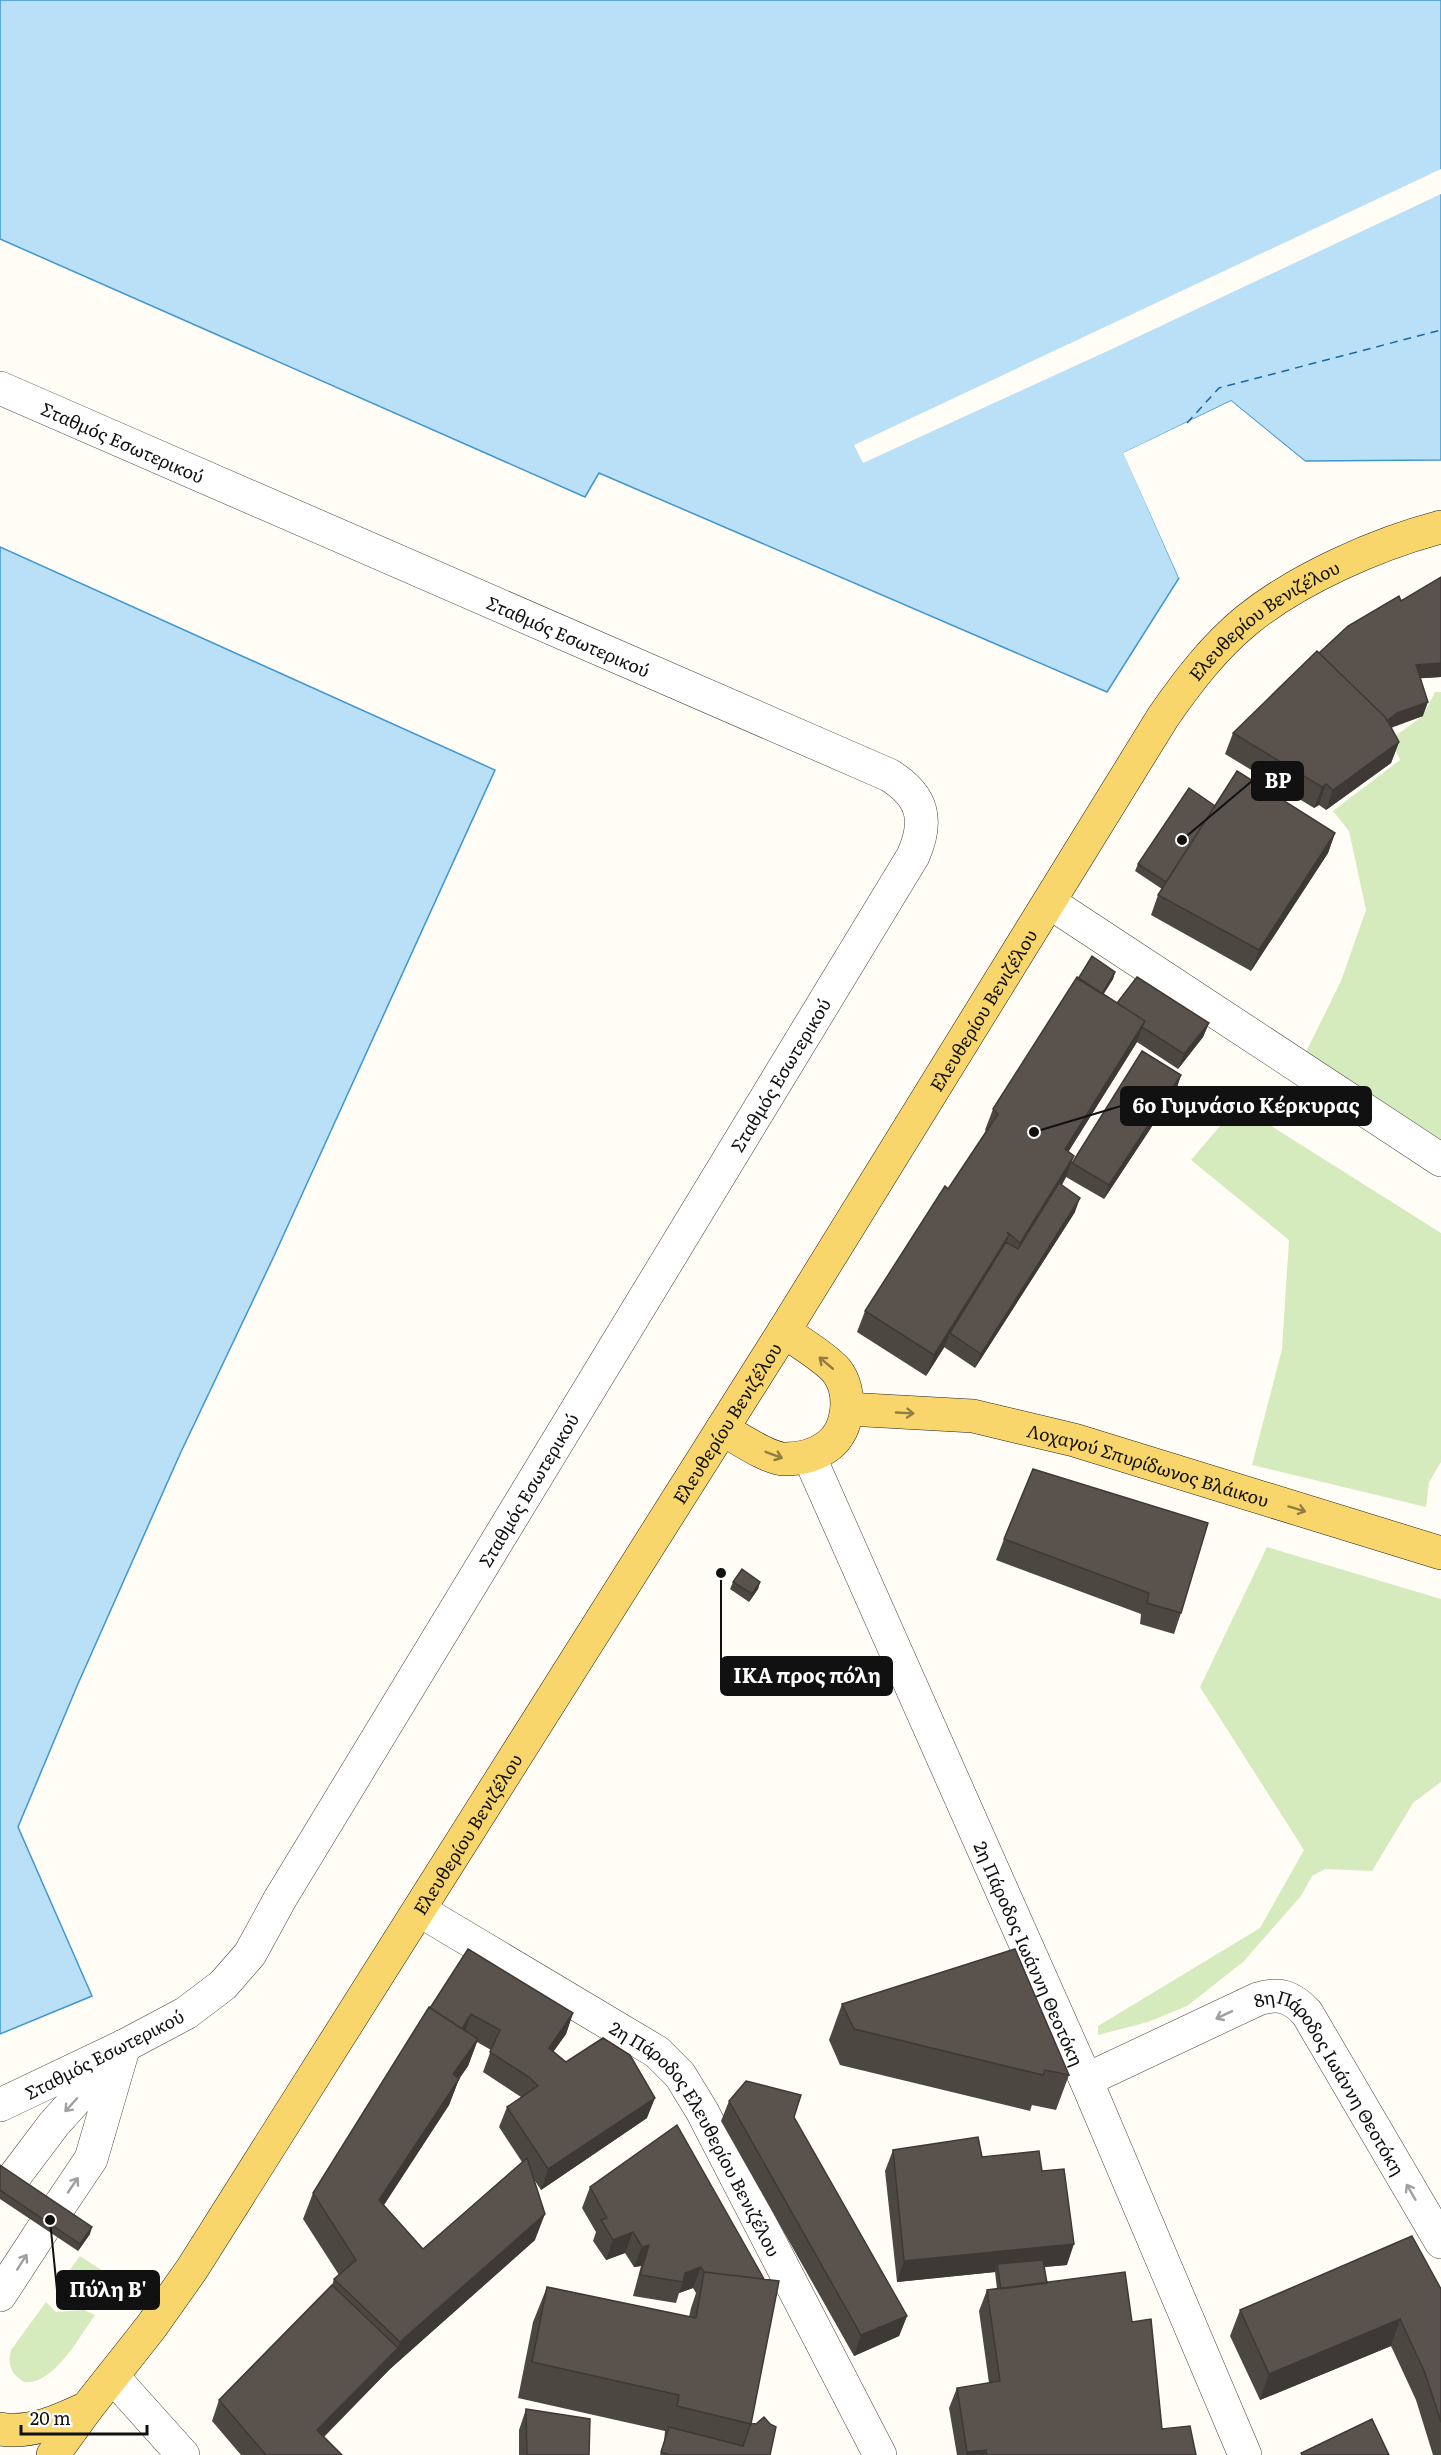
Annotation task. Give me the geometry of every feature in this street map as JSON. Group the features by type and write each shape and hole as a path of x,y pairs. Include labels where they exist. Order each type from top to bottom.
{"main road":[{"name":"Ελευθερίου Βενιζέλου","path":"53,2455 192,2269 784,1332 1163,717 1208,658 1230,635 1268,605 1332,570 1404,537 1441,527"},
{"path":"722,1429 782,1459 809,1456 830,1445 843,1427 847,1409 846,1394 836,1371 784,1332"},
{"name":"Λοχαγού Σπυρίδωνος Βλάικου","path":"847,1409 973,1416 1074,1440 1441,1553"},
{"name":"Ελευθερίου Βενιζέλου","path":"0,2429 16,2432 41,2426 87,2408"}],"street":[{"name":"Σταθμός Εσωτερικού","path":"0,388 889,775 913,795 920,807 923,823 921,838 913,856 280,1899 250,1954 223,1985 186,2013 124,2046 0,2105"},
{"path":"1049,902 1441,1160"},
{"name":"2η Πάροδος Ιωάννη Θεοτόκη","path":"809,1456 1086,2080 1245,2455"},
{"name":"2η Πάροδος Ελευθερίου Βενιζέλου","path":"419,1910 657,2052 680,2075 702,2111 880,2455"},
{"name":"8η Πάροδος Ιωάννη Θεοτόκη","path":"1086,2080 1258,1998 1272,1995 1286,1996 1298,2003 1307,2013 1441,2242"},
{"path":"11,2181 54,2124 124,2046"},
{"path":"0,2295 91,2159 124,2046"},
{"path":"113,2377 183,2455"}],"green space":[{"path":"1435,692 1441,692 1441,1145 1302,1060 1341,981 1366,910 1349,831 1333,811 1400,760 1391,739 1423,716"},
{"path":"1238,1105 1441,1233 1441,1462 1429,1482 1426,1507 1252,1465 1282,1349 1289,1240 1191,1160"},
{"path":"1267,1547 1441,1599 1441,1782 1413,1803 1372,1871 1325,1869 1312,1876 1301,1896 1243,1962 1187,2006 1148,2022 1098,2035 1098,2026 1260,1928 1304,1850 1200,1687"},
{"path":"80,2256 118,2281 106,2298 89,2288 68,2292 58,2286"},
{"path":"46,2302 56,2312 84,2310 95,2315 65,2358 55,2368 35,2381 24,2382 11,2368 11,2350"}],"water":[{"path":"0,0 1441,0 1441,460 1305,461 1231,401 1124,453 1179,578 1107,692 599,473 585,497 0,239"},
{"path":"0,547 495,770 274,1256 180,1454 77,1686 18,1827 92,1996 0,2034"}],"pier":[{"path":"1441,169 1441,194 1114,348 863,463 854,445"},
{"path":"1231,401 1308,464 1303,463 1231,405 1127,454 1182,577 1179,578 1123,453"}],"building":[{"path":"1441,577 1441,663 1416,665 1428,702 1397,713 1387,721 1319,653 1348,626 1399,596 1401,601"},
{"path":"1317,651 1386,718 1399,742 1333,790 1326,784 1322,787 1233,733"},
{"path":"1237,771 1335,833 1259,950 1158,895"},
{"path":"1189,788 1215,806 1166,882 1138,864"},
{"path":"1092,956 1115,972 1102,994 1078,979"},
{"path":"1077,977 1145,1021 1065,1149 1074,1156 1020,1243 1007,1232 1009,1235 934,1355 865,1311 945,1186 948,1189 998,1114 993,1109"},
{"path":"1137,977 1209,1023 1184,1054 1142,1027 1145,1021 1117,1003"},
{"path":"1142,1051 1181,1075 1109,1185 1072,1163"},
{"path":"1059,1183 1080,1198 981,1354 950,1333 1006,1242 1018,1249"},
{"path":"1033,1469 1208,1523 1181,1613 1147,1603 1149,1593 1004,1539"},
{"path":"742,1569 760,1582 752,1594 733,1582"},
{"path":"468,1949 573,2013 549,2048 566,2062 603,2038 630,2055 655,2098 548,2169 507,2107 538,2086 529,2077 490,2052 500,2030 471,2014 462,2029 430,2008"},
{"path":"1015,1949 1069,2075 1045,2070 1043,2075 854,2029 842,2004"},
{"path":"429,2007 478,2039 453,2074 459,2079 379,2200 423,2249 527,2158 545,2214 400,2342 334,2279 356,2260 313,2193"},
{"path":"746,2081 801,2095 794,2117 907,2316 861,2335 729,2101"},
{"path":"677,2125 764,2279 704,2272 701,2267 685,2273 683,2282 640,2275 649,2245 642,2247 633,2232 613,2240 601,2220 607,2218 590,2187"},
{"path":"978,2137 982,2157 1039,2151 1042,2171 1064,2169 1074,2244 904,2261 893,2150"},
{"path":"0,2165 92,2227 80,2244 0,2190"},
{"path":"1412,2236 1441,2289 1441,2422 1425,2373 1400,2319 1269,2374 1240,2310"},
{"path":"1043,2260 1047,2283 1001,2289 997,2264"},
{"path":"704,2272 779,2281 751,2424 677,2406 679,2395 532,2362 547,2287 696,2318"},
{"path":"1125,2272 1132,2322 1151,2319 1162,2429 1190,2426 1196,2455 987,2455 986,2450 967,2452 957,2388 1000,2381 987,2290"},
{"path":"332,2285 398,2348 317,2430 342,2455 266,2455 219,2400"},
{"path":"526,2409 590,2419 589,2455 527,2455"},
{"path":"764,2417 776,2427 770,2455 670,2455 661,2452 669,2427 743,2446 751,2423 756,2424"},
{"path":"1372,2419 1389,2455 1302,2455 1301,2453"}],"ferry route":[{"path":"1187,423 1219,388 1441,330"}],"place":[{"name":"BP","path":"1182,840"},
{"name":"6ο Γυμνάσιο Κέρκυρας","path":"1034,1132"},
{"name":"ΙΚΑ προς πόλη","path":"721,1573"},
{"name":"Πύλη Β'","path":"50,2220"}]}
